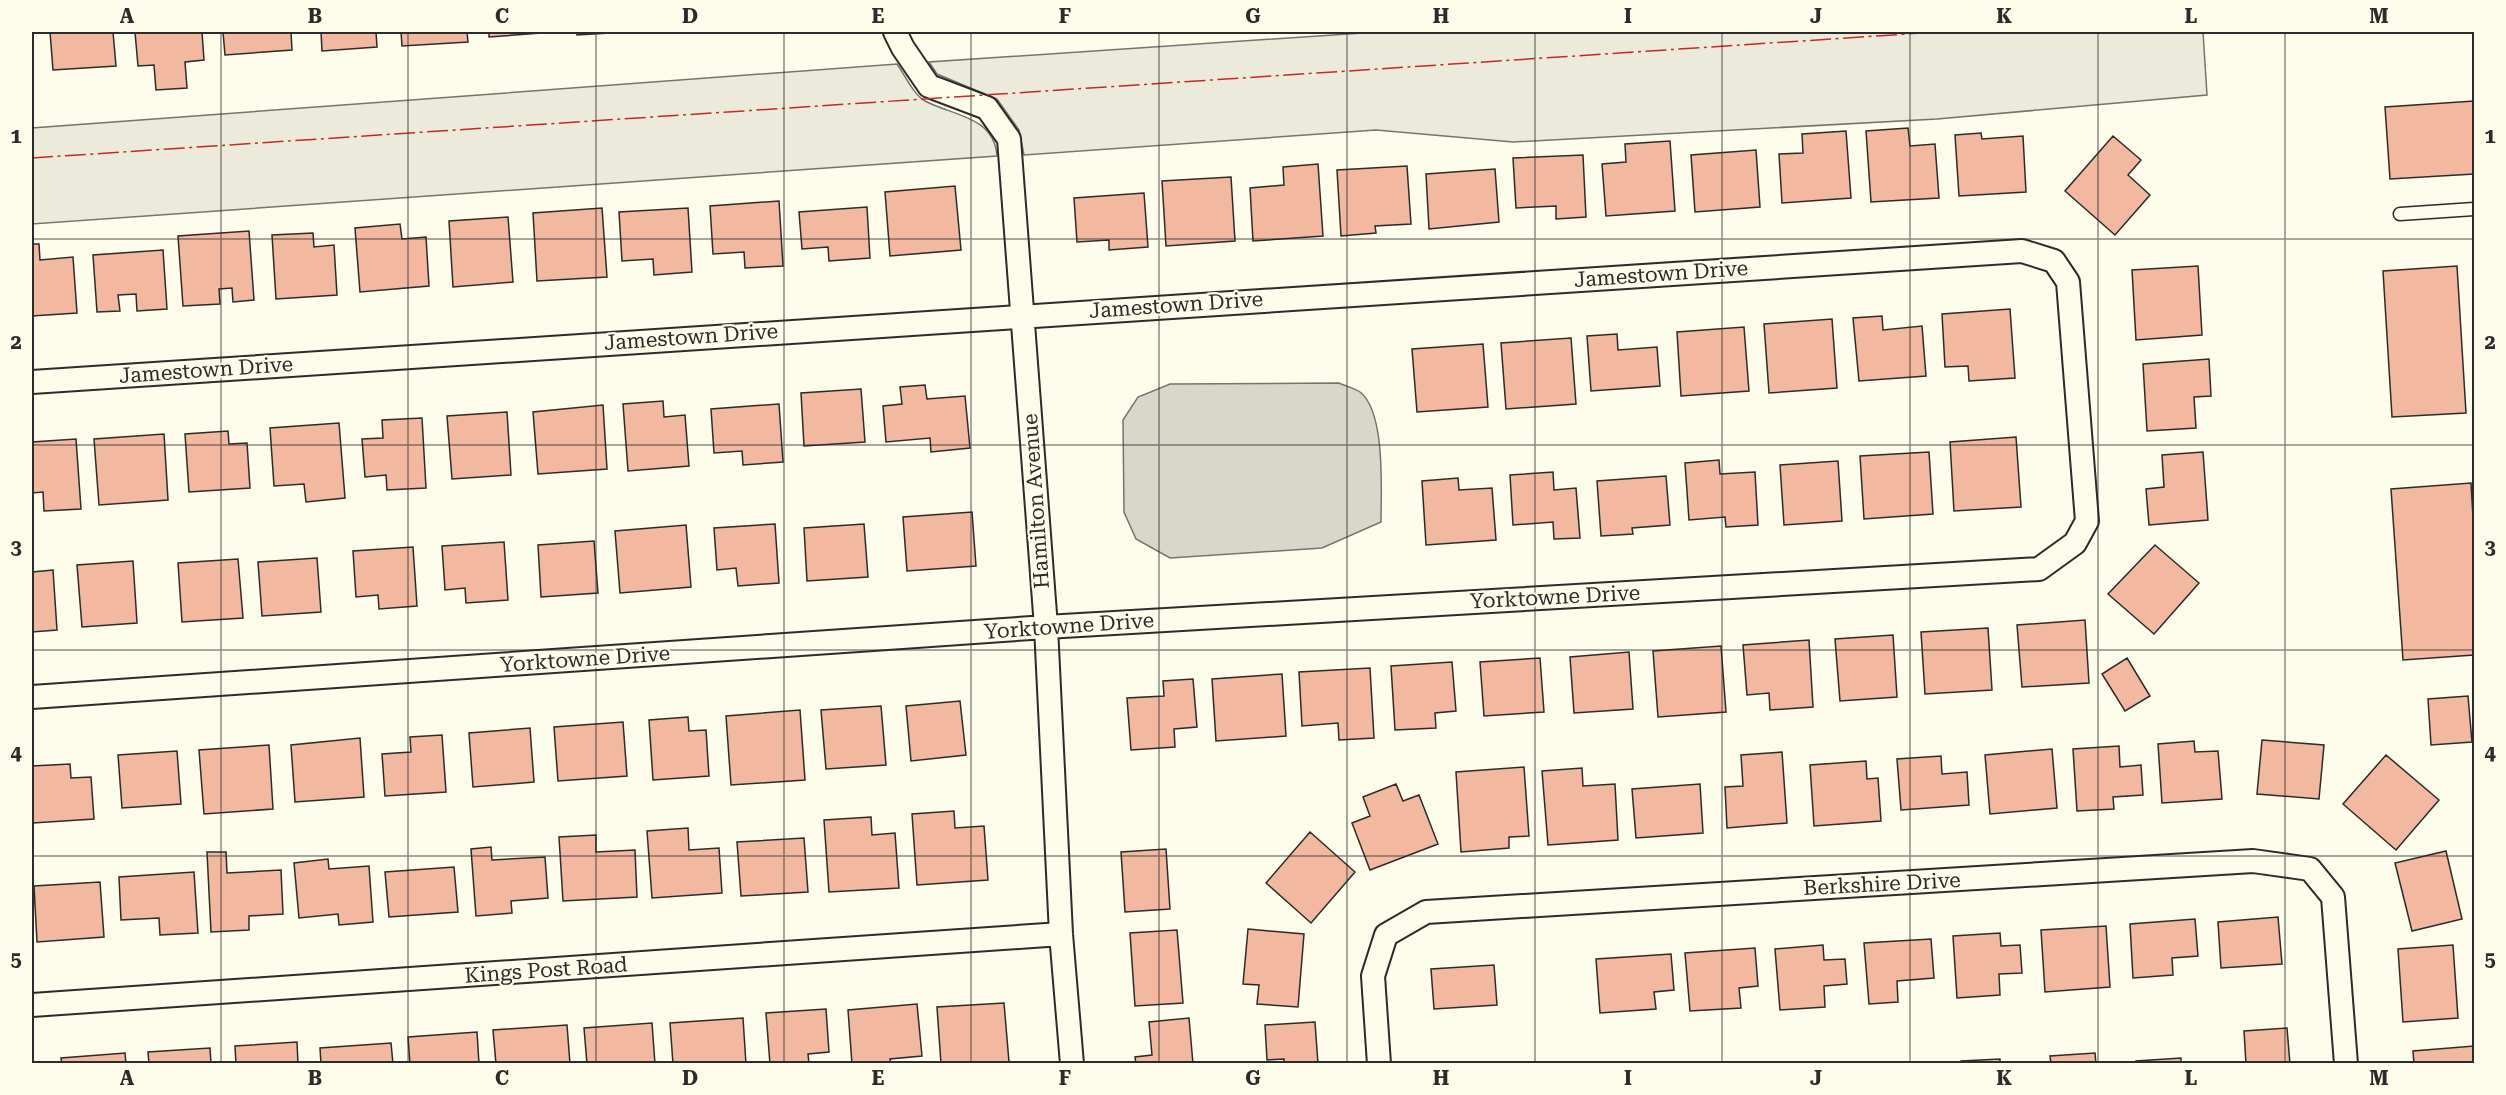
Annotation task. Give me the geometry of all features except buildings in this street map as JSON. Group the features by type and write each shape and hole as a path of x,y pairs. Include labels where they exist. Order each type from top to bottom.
{"street":[{"name":"Hamilton Avenue","path":"895,32 929,86 987,108 1009,139 1046,627 1061,934 1072,1064"},
{"name":"Jamestown Drive","path":"32,382 1022,315 2022,251 2054,261 2068,282 2087,521"},
{"name":"Yorktowne Drive","path":"32,697 1046,627 2039,569 2075,543 2087,521"},
{"name":"Berkshire Drive","path":"1379,1064 1373,976 1386,935 1426,912 2253,861 2310,869 2333,897 2346,1064"},
{"name":"Kings Post Road","path":"32,1005 1061,934"}],"lane":[{"path":"2400,214 2475,210"}],"shaded area":[{"path":"1378,32 2203,32 2207,95 1937,119 1513,142 1376,130 1024,155 1019,130 997,99 937,74 929,62"},
{"path":"897,64 913,89 925,101 980,125 994,143 997,156 32,224 32,128"},
{"path":"1339,383 1360,392 1368,402 1374,417 1380,453 1381,522 1322,548 1170,558 1136,539 1124,512 1123,420 1138,397 1170,384"}],"power":[{"path":"32,158 1937,32"}]}
